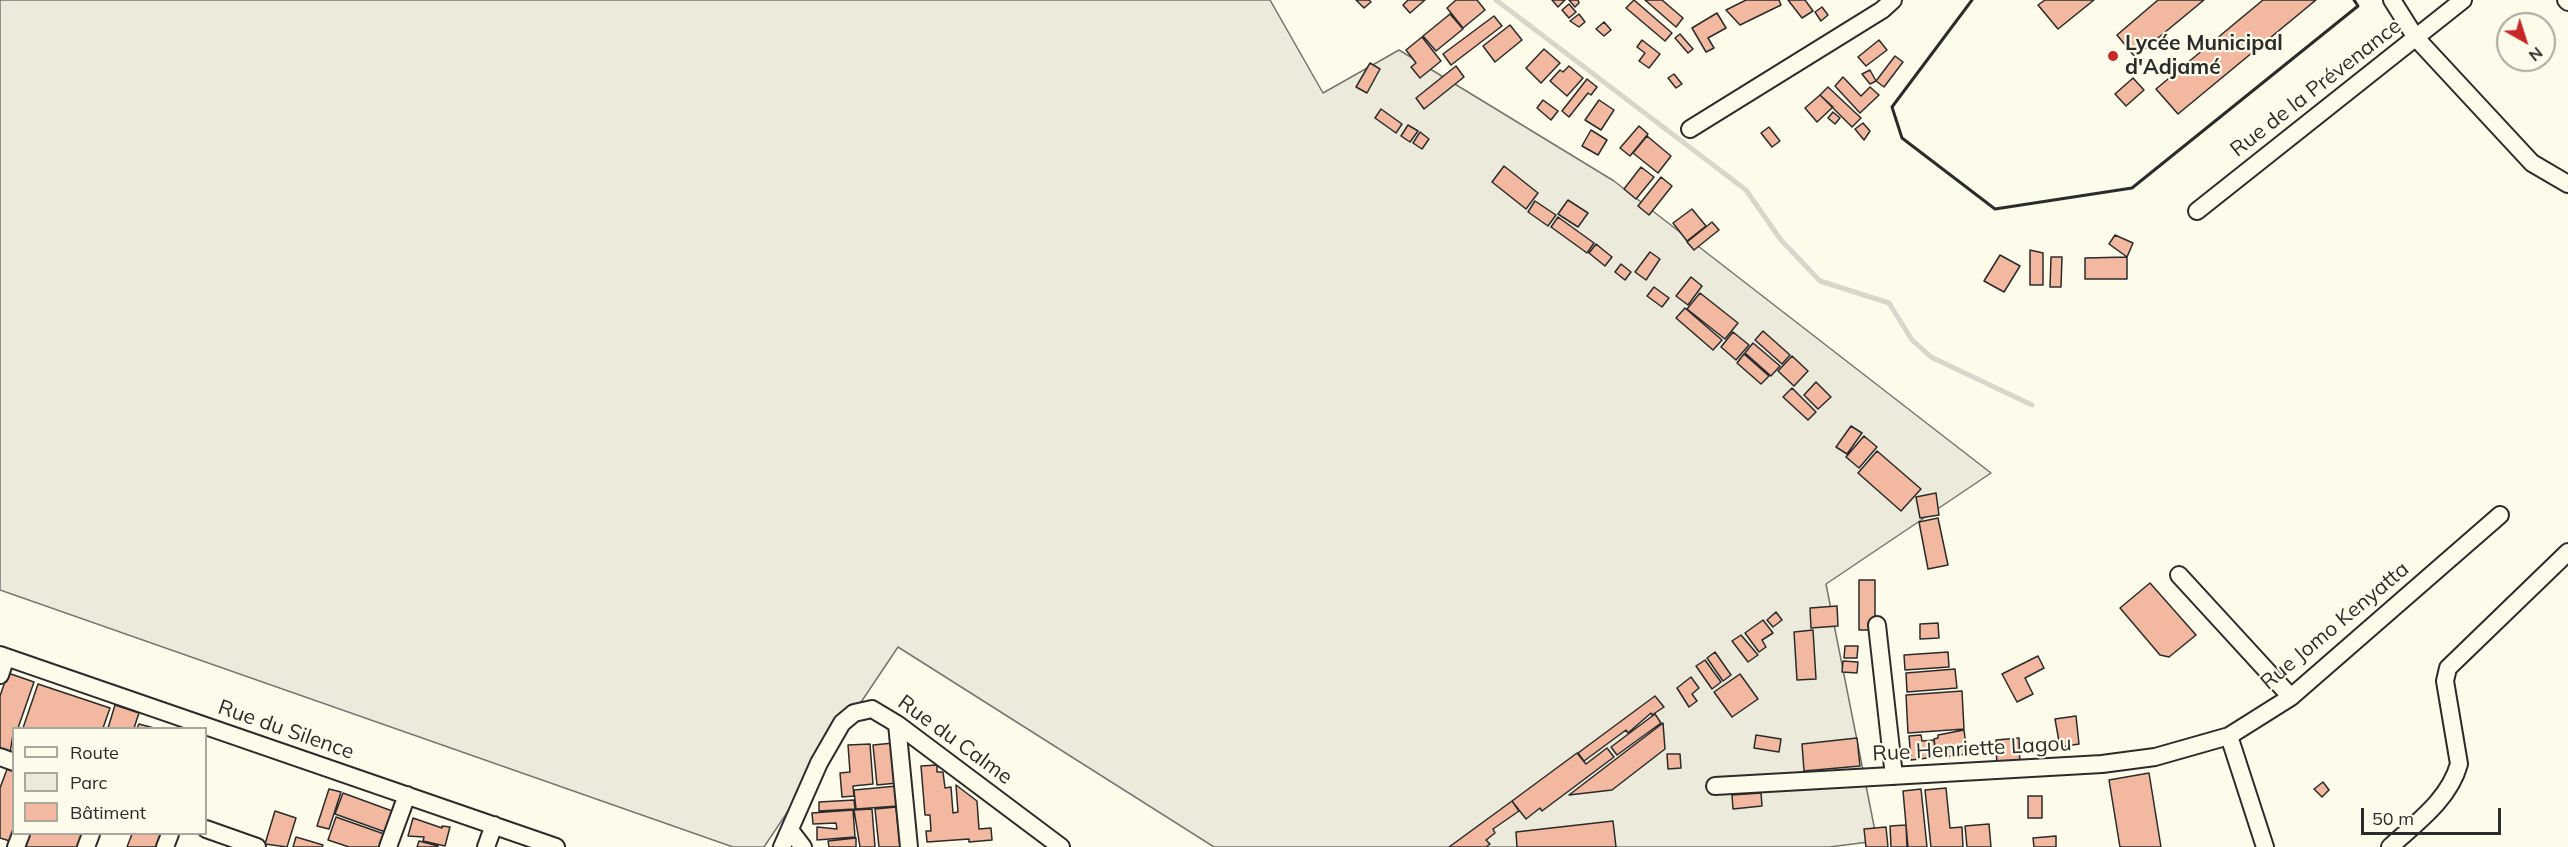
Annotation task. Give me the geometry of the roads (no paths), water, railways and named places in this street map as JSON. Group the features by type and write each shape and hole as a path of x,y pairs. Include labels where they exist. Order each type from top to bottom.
{"street":[{"path":"1690,129 1882,10 1893,0"},
{"path":"2392,0 2416,38 2532,163 2568,184"},
{"name":"Rue de la Prévenance","path":"2197,210 2463,0"},
{"name":"Rue Jomo Kenyatta","path":"2229,736 2291,697 2500,515"},
{"path":"2390,847 2436,805 2456,774 2459,764 2445,681 2448,668 2568,552"},
{"path":"2179,575 2291,697"},
{"path":"1877,625 1894,776"},
{"path":"0,675 3,656"},
{"name":"Rue du Silence","path":"3,656 206,727"},
{"name":"Rue du Calme","path":"782,847 819,763 842,723 854,713 872,709 897,724 1061,847"},
{"path":"897,724 909,847"},
{"name":"Rue du Silence","path":"207,727 556,847"},
{"path":"2229,736 2265,847"},
{"name":"Rue Henriette Lagou","path":"1715,786 2102,764 2155,757 2229,736"},
{"path":"388,847 407,795"},
{"path":"486,847 494,825"},
{"path":"207,829 238,844 257,847"},
{"path":"790,830 803,847"}],"waterway":[{"path":"1496,0 1746,190 1781,240 1820,281 1889,303 1912,340 1931,357 2032,405"}],"place":[{"name":"Lycée Municipal d'Adjamé","path":"2113,56"}]}
